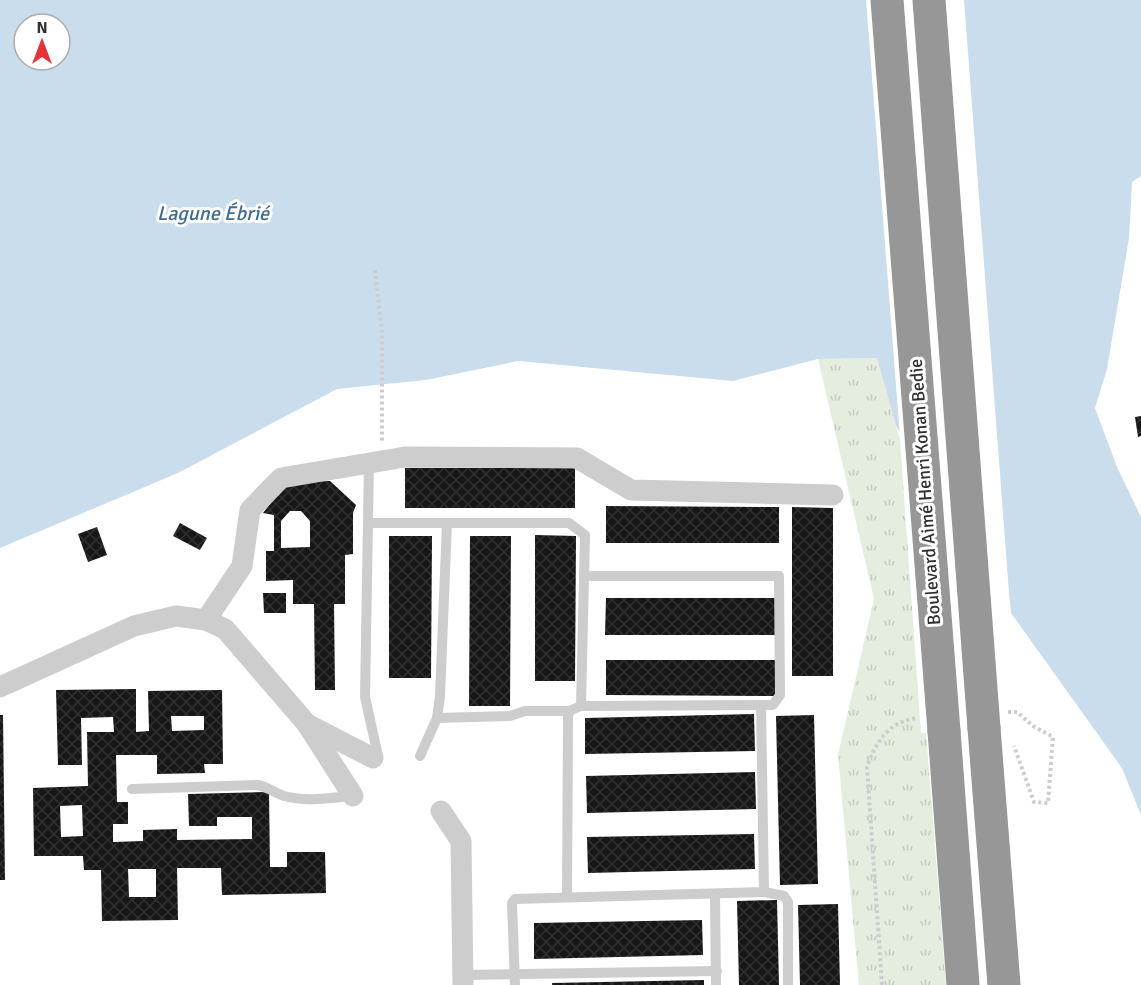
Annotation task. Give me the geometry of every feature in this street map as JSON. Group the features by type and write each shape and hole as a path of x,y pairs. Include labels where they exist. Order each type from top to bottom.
{"highway":[{"name":"Boulevard Aimé Henri Konan Bedie","path":"887,0 963,985"},
{"path":"929,0 998,733 1004,985"}],"street":[{"path":"206,620 242,566 250,510 281,478 405,457 577,458 631,490 832,495"},
{"path":"0,687 134,626 176,616 206,620 225,630 307,724 353,796"},
{"path":"307,724 376,757"},
{"path":"441,811 461,841 463,980"}],"lane":[{"path":"376,462 368,523 365,697 376,757"},
{"path":"368,523 569,523 585,535 581,706"},
{"path":"420,756 437,718 440,696 447,523"},
{"path":"437,718 510,716 525,711 569,711 581,706 773,705 780,695 779,576 584,576"},
{"path":"761,705 764,892"},
{"path":"567,897 569,711"},
{"path":"132,789 258,785 267,786 282,795 299,799 353,796"},
{"path":"515,979 512,903 515,899 764,892 783,896 788,902 788,985"},
{"path":"715,894 716,985"},
{"path":"463,980 717,971"}],"path":[{"path":"375,270 381,333 376,462"},
{"path":"998,733 1034,802 1048,803 1053,737 1033,726 1017,712"},
{"path":"882,985 867,767 874,747 891,727 912,718"}],"green space":[{"path":"877,358 900,440 921,733 926,733 946,985 859,985 838,755 874,599 818,359"}],"water":[{"name":"Lagune Ébrié","path":"0,0 1141,0 1141,176 1132,182 1129,238 1107,369 1095,408 1117,467 1141,517 1141,815 1122,768 1011,613 1010,600 896,426 877,358 818,359 733,381 518,361 426,380 337,389 178,473 0,548"}],"pier":[{"path":"866,0 964,0 1011,619 1008,614 1007,601 900,437"}],"building":[{"path":"1141,416 1141,436 1138,437 1135,417"},
{"path":"405,468 575,468 575,508 405,508"},
{"path":"330,481 356,505 353,513 353,554 345,555 345,604 334,604 335,690 315,690 314,604 293,604 293,580 266,581 266,551 274,551 274,515 263,513 287,482","holes":["290,511 301,511 310,521 310,547 281,548 281,521"]},
{"path":"606,506 779,507 779,543 606,543"},
{"path":"792,507 833,508 833,676 792,676"},
{"path":"180,523 207,538 200,550 173,536"},
{"path":"97,527 107,555 88,562 78,534"},
{"path":"535,535 576,536 575,681 535,681"},
{"path":"389,536 432,536 431,678 389,678"},
{"path":"470,536 511,536 510,706 469,706"},
{"path":"263,593 286,593 286,613 264,613"},
{"path":"606,598 775,598 775,635 605,635"},
{"path":"606,660 776,660 775,696 606,695"},
{"path":"136,689 136,732 149,731 148,691 222,690 223,764 204,764 205,773 157,774 157,755 116,755 117,802 128,802 128,824 113,824 113,842 143,841 143,830 177,829 177,840 252,839 252,817 217,817 217,826 189,826 188,794 269,792 270,867 287,867 287,852 325,852 326,893 222,895 221,868 177,868 178,920 102,921 101,870 84,870 83,856 34,856 33,788 88,786 87,732 114,732 113,717 81,718 82,765 58,765 56,690","holes":["171,716 204,716 204,730 172,731","82,805 83,836 61,837 60,806","128,869 156,869 156,897 129,897"]},
{"path":"754,714 755,751 585,754 585,718"},
{"path":"0,715 3,715 5,880 0,880"},
{"path":"814,715 818,884 780,885 776,716"},
{"path":"755,772 756,809 587,813 586,776"},
{"path":"754,834 755,869 588,873 587,837"},
{"path":"777,900 779,985 739,985 737,901"},
{"path":"838,904 840,985 800,985 798,905"},
{"path":"702,920 703,955 534,959 534,923"},
{"path":"704,980 704,985 552,985 552,983"}]}
